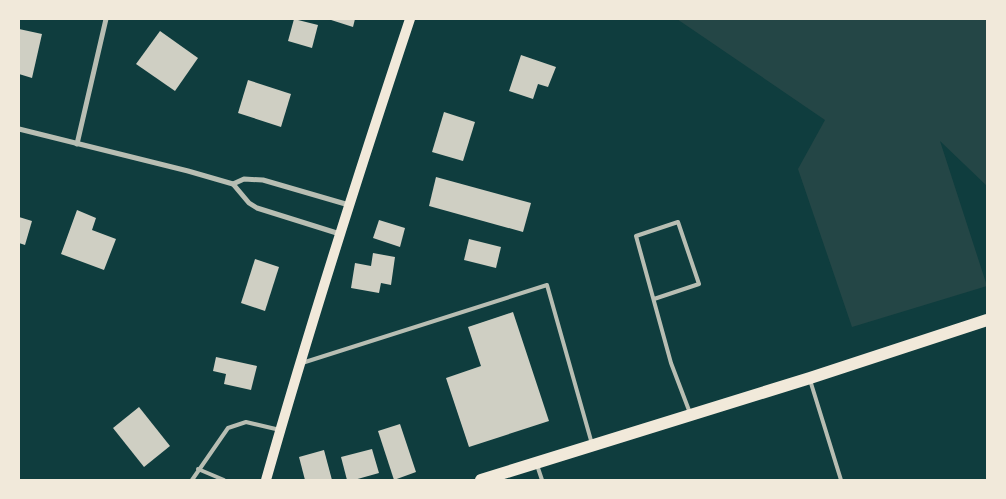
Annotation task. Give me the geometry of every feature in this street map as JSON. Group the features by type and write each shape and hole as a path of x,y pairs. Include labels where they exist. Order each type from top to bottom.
{"main road":[{"path":"266,480 299,364 410,19"},
{"path":"481,480 810,378 987,320"}],"street":[{"path":"77,144 106,19"},
{"path":"19,129 233,184 249,203 258,208 340,234"},
{"path":"233,184 244,179 263,180 349,205"}],"lane":[{"path":"654,299 699,284 678,222 636,236 671,363 691,415"},
{"path":"299,364 547,285 593,446"},
{"path":"810,378 841,480"},
{"path":"192,480 228,428 246,422 280,430"},
{"path":"536,463 542,480"},
{"path":"198,469 224,480"}],"shaded area":[{"path":"677,19 987,19 987,186 940,141 987,286 852,327 798,169 825,120"}],"building":[{"path":"294,19 318,25 312,48 288,41"},
{"path":"328,19 355,19 353,27"},
{"path":"19,29 42,34 32,78 19,74"},
{"path":"160,31 198,58 175,91 136,64"},
{"path":"521,55 556,67 548,87 538,84 533,99 509,91"},
{"path":"248,80 291,94 281,127 238,113"},
{"path":"444,112 475,122 463,161 432,152"},
{"path":"436,177 531,203 523,232 429,206"},
{"path":"77,210 96,218 92,230 116,239 104,270 61,254"},
{"path":"19,217 32,221 25,245 19,243"},
{"path":"379,220 405,228 400,247 373,238"},
{"path":"469,239 501,247 496,268 464,260"},
{"path":"373,253 395,257 391,285 381,283 379,293 351,288 355,263 371,266"},
{"path":"255,259 279,267 265,311 241,303"},
{"path":"513,312 549,421 469,447 446,378 481,366 468,327"},
{"path":"216,357 257,366 251,390 224,384 226,374 213,371"},
{"path":"139,407 170,446 144,467 113,428"},
{"path":"400,424 416,472 394,480 378,431"},
{"path":"372,449 379,473 347,480 341,457"},
{"path":"324,450 332,480 305,480 299,457"}]}
